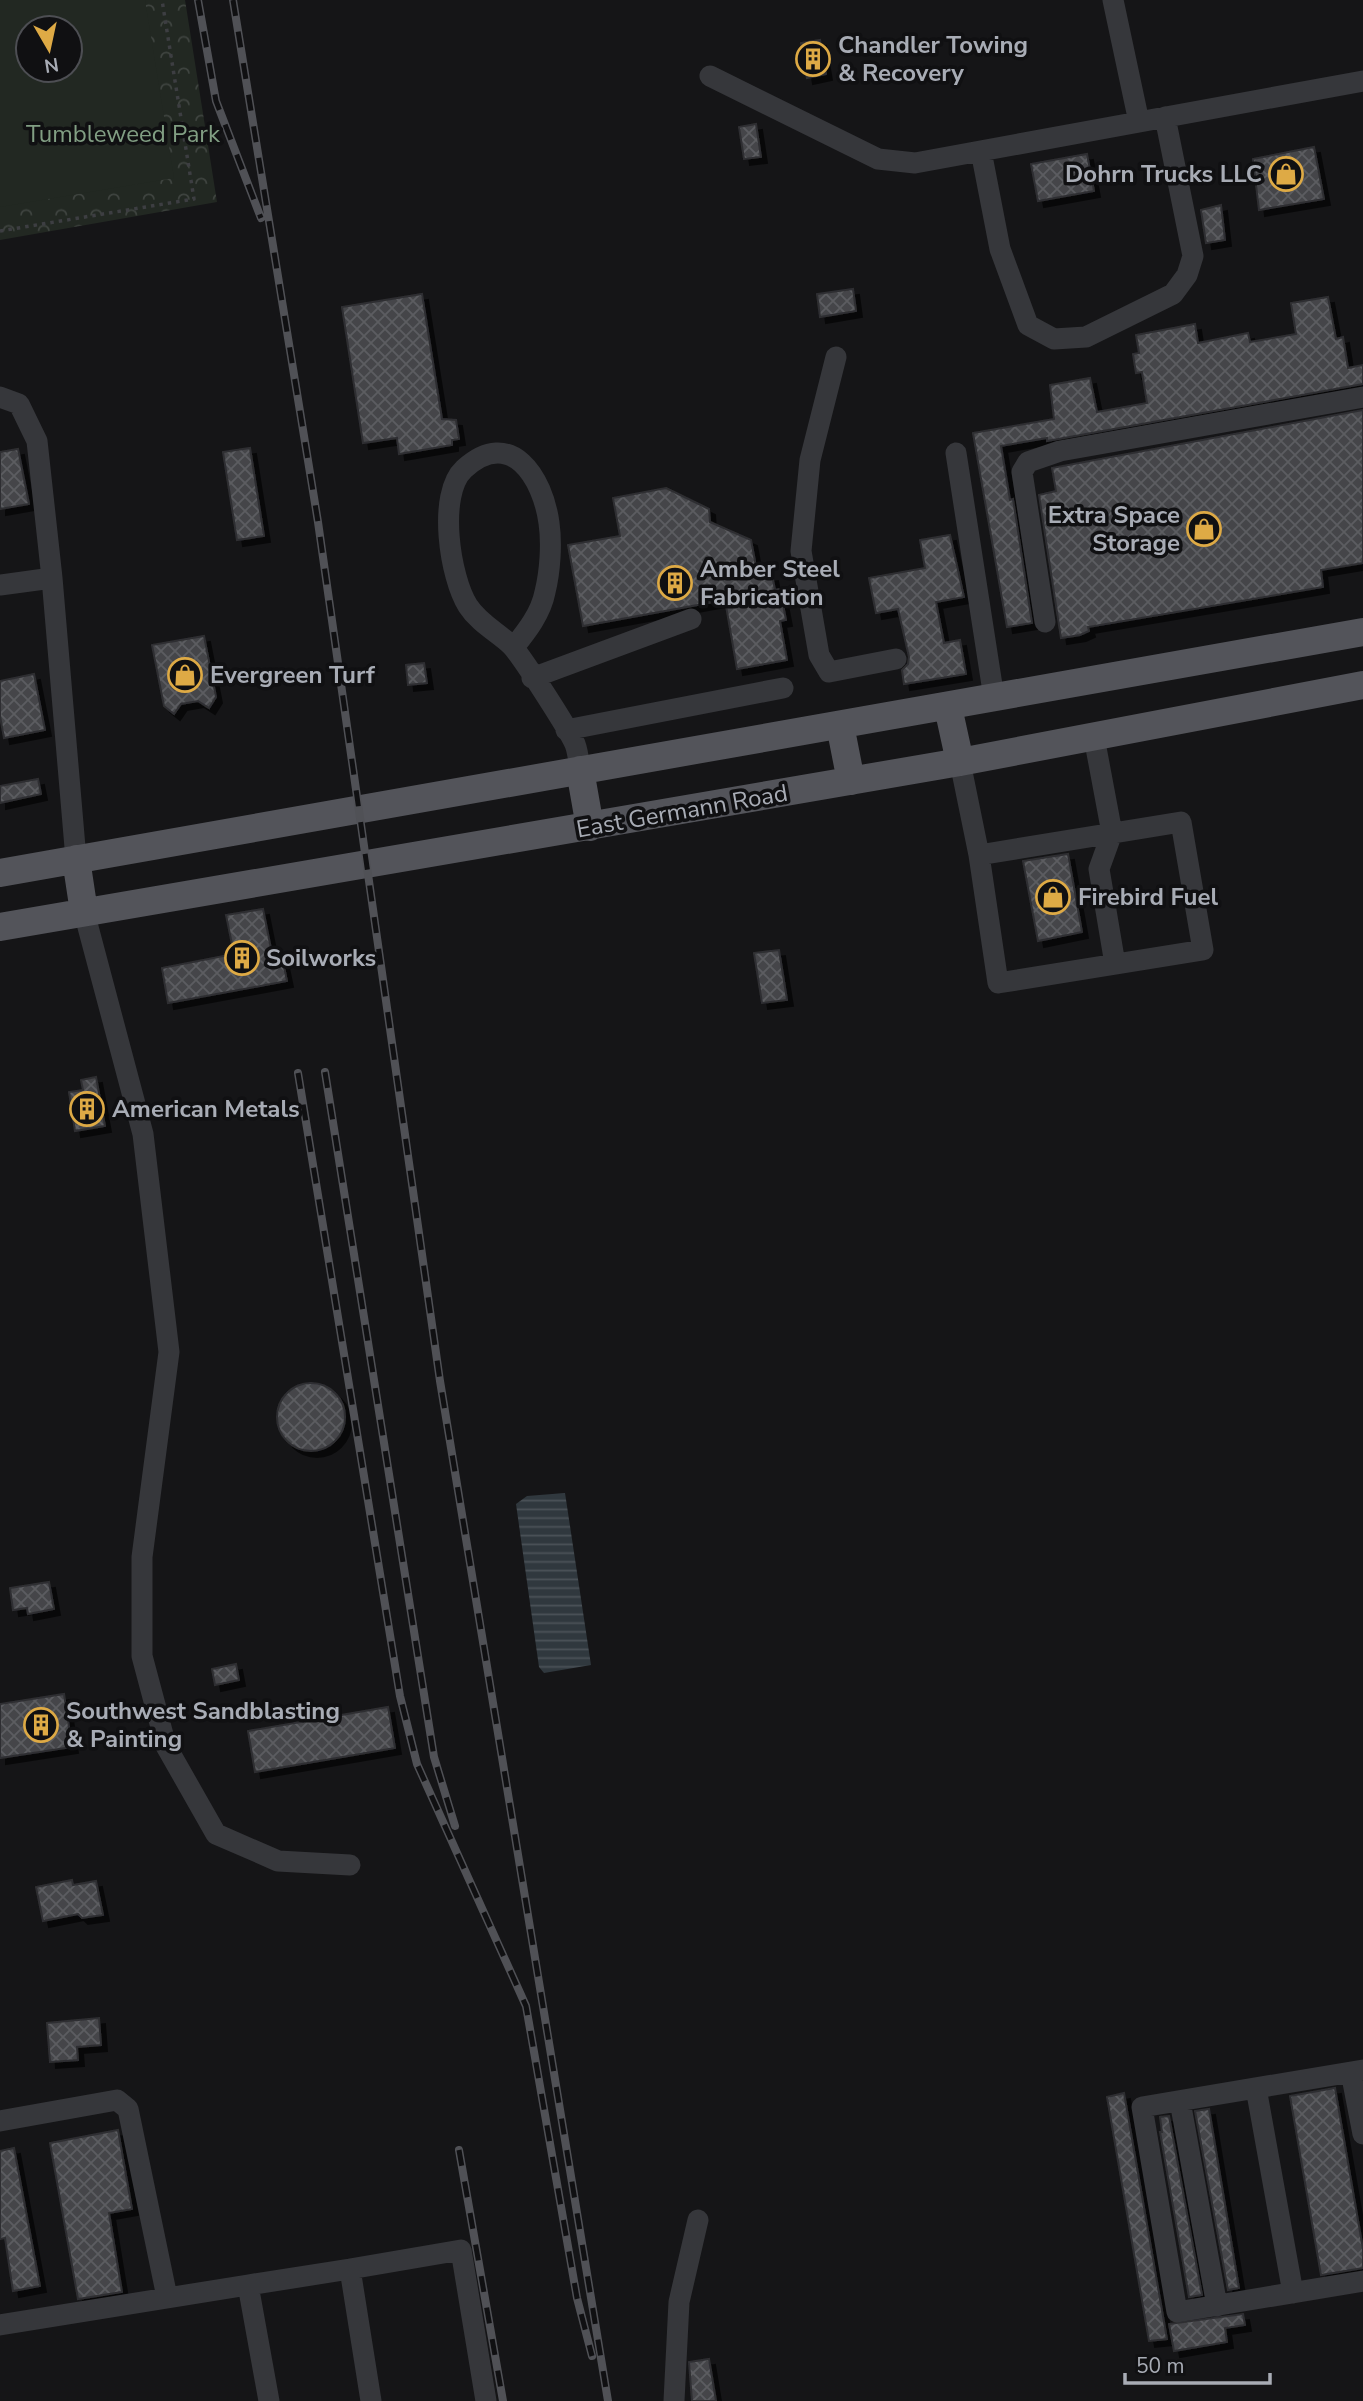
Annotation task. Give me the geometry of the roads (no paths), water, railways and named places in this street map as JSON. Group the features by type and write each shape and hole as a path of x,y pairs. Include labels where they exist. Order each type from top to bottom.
{"main road":[{"path":"0,873 1363,632"},
{"name":"East Germann Road","path":"0,927 960,762 1363,685"},
{"path":"948,706 960,762"},
{"path":"840,725 851,781"},
{"path":"580,770 590,827"},
{"path":"76,859 84,912"}],"lane":[{"path":"1113,0 1139,122"},
{"path":"710,76 878,159 915,163 1363,81"},
{"path":"981,151 1000,249 1027,326 1054,339 1086,337 1173,294 1187,275 1193,256 1166,117"},
{"path":"836,357 810,460 802,519 801,551 819,655 829,672 896,659"},
{"path":"0,397 19,404 37,441 52,578 76,859"},
{"path":"1045,622 1022,472 1028,462 1059,451 1363,397"},
{"path":"514,647 532,625 545,594 550,523 529,468 515,454 498,453 479,458 461,471 446,512 457,575 468,605 485,625 514,647 575,744 580,770"},
{"path":"956,453 994,698"},
{"path":"0,585 52,578"},
{"path":"532,677 691,619"},
{"path":"566,730 783,688"},
{"path":"1094,737 1112,833 1099,869 1115,964"},
{"path":"960,762 979,855 998,983 1203,950 1181,822 979,855"},
{"path":"84,912 143,1134 169,1352 142,1557 142,1656 166,1746 216,1835 278,1861 350,1864"},
{"path":"1363,2131 1357,2071 1142,2107 1177,2312 1363,2281"},
{"path":"1256,2088 1293,2293"},
{"path":"0,2121 117,2099 128,2109 167,2297"},
{"path":"1180,2101 1217,2306"},
{"path":"674,2401 679,2302 698,2220"},
{"path":"0,2325 461,2250 486,2401"},
{"path":"349,2269 371,2401"},
{"path":"248,2285 269,2401"}],"railway":[{"path":"198,0 216,101 261,218"},
{"path":"233,0 318,522 440,1381 608,2401"},
{"path":"325,1072 434,1757 455,1826"},
{"path":"298,1073 400,1696 417,1764 526,2006 577,2298 592,2356"},
{"path":"459,2150 503,2401"}],"place":[{"name":"Chandler Towing & Recovery","path":"813,59"},
{"name":"Dohrn Trucks LLC","path":"1286,174"},
{"name":"Extra Space Storage","path":"1204,529"},
{"name":"Amber Steel Fabrication","path":"675,583"},
{"name":"Evergreen Turf","path":"185,675"},
{"name":"Firebird Fuel","path":"1053,897"},
{"name":"Soilworks","path":"242,958"},
{"name":"American Metals","path":"87,1109"},
{"name":"Southwest Sandblasting & Painting","path":"41,1725"}],"park label":[{"name":"Tumbleweed Park","path":"123,134"}]}
